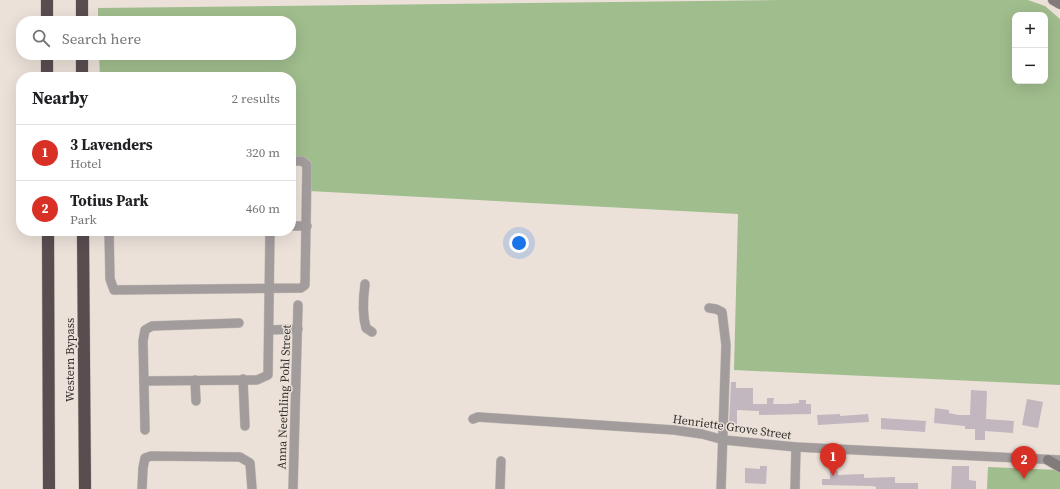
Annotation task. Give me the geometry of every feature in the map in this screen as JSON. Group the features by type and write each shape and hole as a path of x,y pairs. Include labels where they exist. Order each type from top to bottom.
{"highway":[{"path":"47,0 47,16"},
{"path":"82,0 82,16"},
{"path":"47,60 47,72"},
{"path":"82,60 82,72"},
{"name":"Western Bypass","path":"48,236 49,489"},
{"name":"Western Bypass","path":"83,236 85,489"}],"street":[{"path":"1053,0 1060,4"},
{"path":"109,236 110,279 114,290 297,289 304,287 307,226 306,163 302,160 296,161"},
{"path":"296,226 307,226"},
{"path":"144,381 257,380 268,375 270,236"},
{"path":"365,284 363,296 364,324 366,328 372,332"},
{"name":"Anna Neethling Pohl Street","path":"293,489 298,306"},
{"path":"709,308 720,310 723,318 726,345 724,440 721,489"},
{"path":"145,430 143,337 148,328 152,326 239,322"},
{"path":"269,330 298,329"},
{"path":"243,379 245,426"},
{"path":"194,380 196,401"},
{"name":"Henriette Grove Street","path":"473,419 478,417 674,430 702,434 724,440 796,447 1060,460"},
{"path":"795,489 796,447"},
{"path":"142,489 144,463 146,458 151,456 240,457 250,463 252,489"},
{"path":"1048,460 1060,468"},
{"path":"500,489 501,461"}],"green space":[{"path":"782,0 1028,0 1045,6 1060,19 1060,385 734,370 738,214 309,191 308,160 296,160 296,72 100,72 99,60 296,60 296,16 98,16 98,8"},
{"path":"988,467 1060,470 1060,489 987,489"}],"building":[{"path":"731,382 736,382 736,388 753,388 753,404 767,404 767,398 774,398 773,404 799,403 799,400 806,400 806,404 811,404 811,414 759,415 759,411 737,410 737,424 729,424"},
{"path":"971,390 987,391 986,419 1014,421 1013,433 985,431 985,440 975,440 975,429 965,429 965,426 934,423 935,408 949,410 949,413 958,415 970,415"},
{"path":"1027,399 1043,402 1038,428 1022,425"},
{"path":"840,414 840,416 868,414 869,422 818,425 817,415"},
{"path":"881,418 926,421 925,432 881,429"},
{"path":"760,466 767,466 766,484 745,483 745,468 760,469"},
{"path":"952,466 969,466 969,480 976,481 976,489 951,489"},
{"path":"830,471 838,471 838,475 864,474 864,478 895,477 895,483 918,483 918,489 876,489 876,487 872,486 822,485 822,479 830,479"}],"place":[{"name":"3 Lavenders","path":"833,476"},
{"name":"Totius Park","path":"1024,479"}]}
